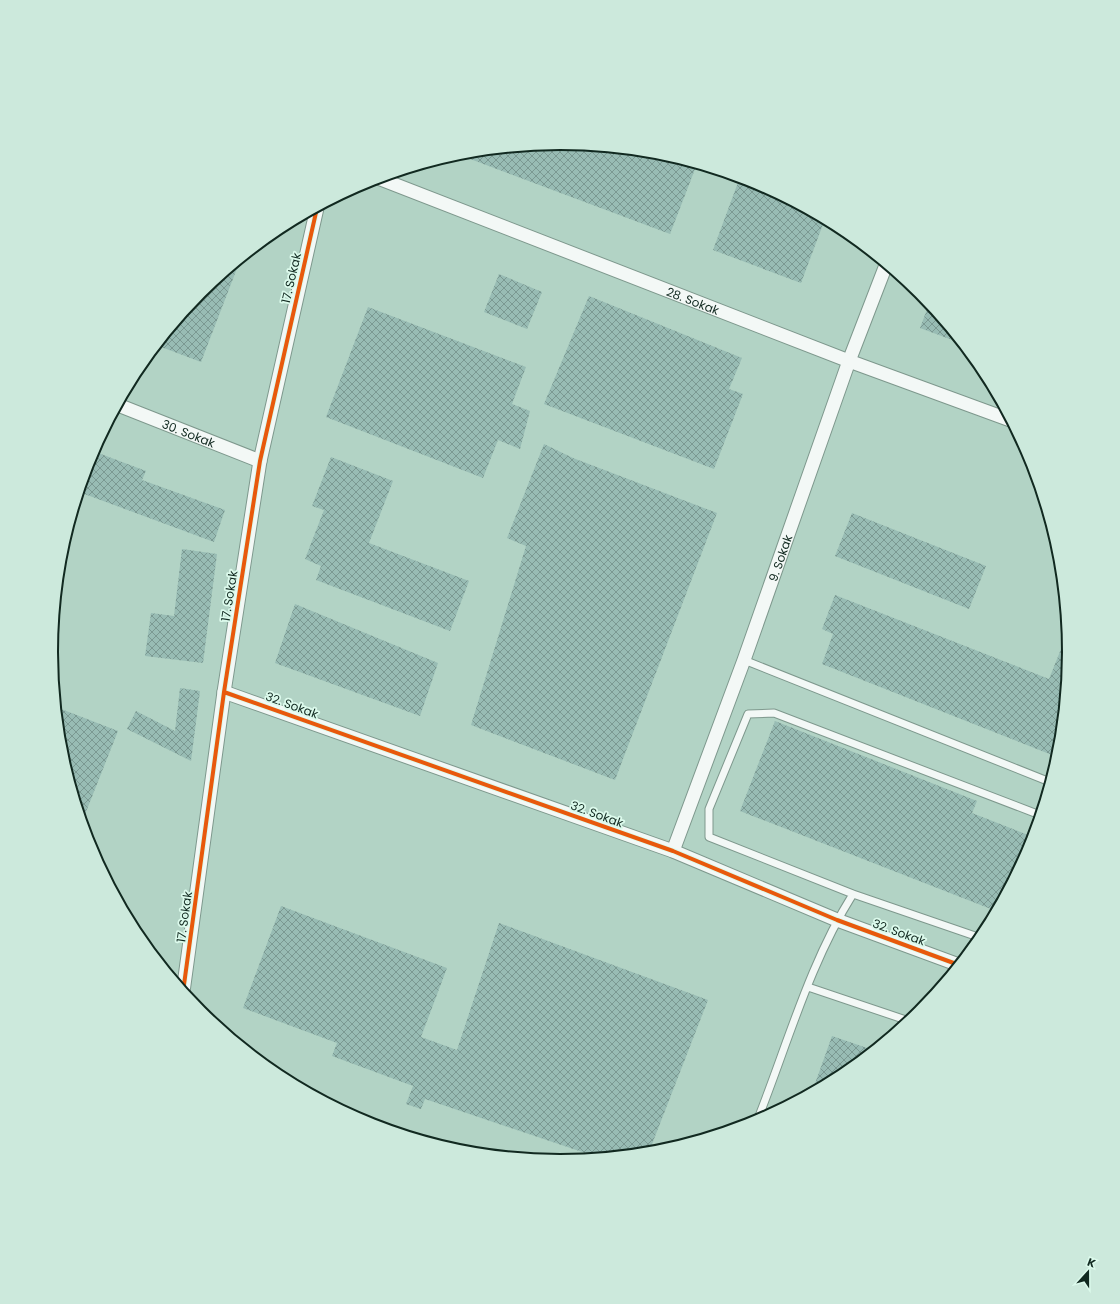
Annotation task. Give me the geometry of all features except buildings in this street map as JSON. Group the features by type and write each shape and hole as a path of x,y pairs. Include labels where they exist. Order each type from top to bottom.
{"street":[{"name":"28. Sokak","path":"387,181 850,361 1004,418"},
{"name":"17. Sokak","path":"184,984 224,692 260,461 316,214"},
{"name":"9. Sokak","path":"673,851 744,660 850,361 884,269"},
{"name":"30. Sokak","path":"122,407 260,461"},
{"name":"32. Sokak","path":"224,692 673,851 837,920 954,963"}],"lane":[{"path":"744,660 1045,780"},
{"path":"974,936 853,894 709,837 709,810 748,714 774,713 1035,813"},
{"path":"760,1112 808,987 837,920 853,894"},
{"path":"808,987 902,1019"}],"cycle path":[{"path":"184,984 224,692 260,461 316,214"},
{"path":"224,692 673,851 837,920 954,963"}]}
